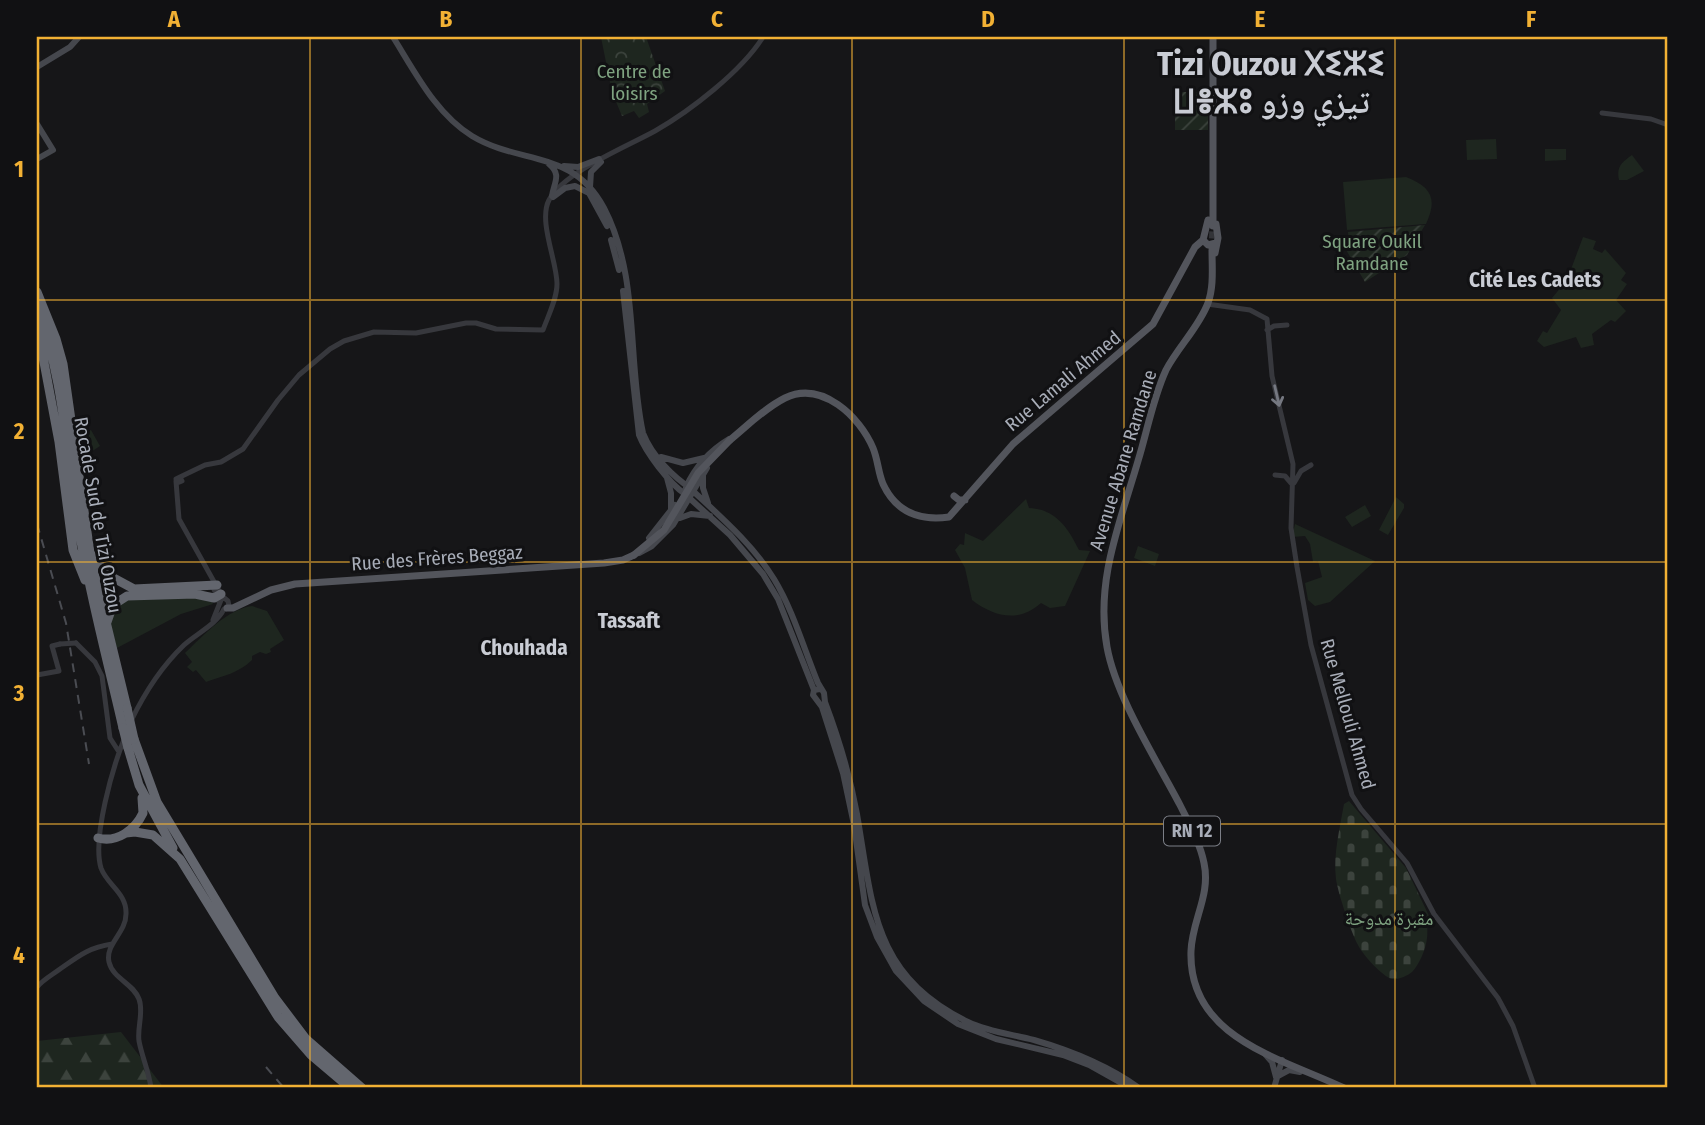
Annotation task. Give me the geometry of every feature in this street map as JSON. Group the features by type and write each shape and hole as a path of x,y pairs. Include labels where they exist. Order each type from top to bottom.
{"highway":[{"name":"Rocade Sud de Tizi Ouzou","path":"37,292 63,364 88,544 142,766 157,802 275,998 306,1039 362,1088"},
{"name":"Rocade Sud de Tizi Ouzou","path":"37,309 49,342 58,381 78,529 123,728 123,750"},
{"path":"37,325 59,442 73,550 91,591"},
{"path":"88,544 98,565 107,575 134,589 221,599"},
{"path":"106,624 113,606 127,596 195,594 221,599"},
{"path":"123,750 180,859 278,1017 312,1055 350,1088"},
{"path":"99,838 111,840 126,833 140,820 143,813 139,785"},
{"path":"126,833 153,835 180,859"}],"main road":[{"path":"37,67 70,47 79,37"},
{"path":"393,37 433,98 463,130 496,148 538,158 574,175 590,191 607,215 622,262 629,300 641,425 646,441 655,454 688,492"},
{"path":"1208,243 1210,230 1214,230 1213,37"},
{"path":"37,124 53,150 37,159"},
{"path":"538,158 555,169 558,176 551,198"},
{"path":"556,165 578,167 602,160"},
{"path":"602,160 591,172 590,191 607,226 622,284 639,435 646,450 663,470 711,512 751,558 778,598 817,690 813,697 821,698 850,778 869,905 877,937 896,971 924,1001 943,1015 977,1033 1046,1049 1089,1065 1130,1088"},
{"path":"1207,304 1209,178 1213,161"},
{"path":"551,198 565,188 575,186 590,191"},
{"name":"Rue Lamali Ahmed","path":"1188,262 1190,250 1208,243"},
{"name":"Rue Lamali Ahmed","path":"732,438 773,405 793,395 815,394 838,404 860,427 872,445 884,484 897,503 916,516 927,519 949,517 1013,444 1153,324 1188,262 1199,247 1208,243"},
{"name":"Avenue Abane Ramdane","path":"1207,304 1166,372 1111,546 1104,595 1107,646 1117,684 1186,817 1205,863 1207,884 1195,923 1191,951 1197,994 1208,1014 1227,1031 1261,1051"},
{"path":"655,454 677,463 689,463 706,457 732,438"},
{"path":"634,555 732,438"},
{"path":"634,555 664,530 698,473 732,438"},
{"path":"634,555 652,546 678,519 706,457"},
{"path":"663,470 671,493 671,512"},
{"path":"703,472 703,488 711,512"},
{"path":"954,496 965,500"},
{"path":"678,519 691,514 711,512"},
{"name":"Rue des Frères Beggaz","path":"221,599 233,608 271,590 295,584 604,563 634,555"},
{"path":"869,905 900,967 941,1007 990,1031 1087,1057 1139,1088"},
{"path":"1261,1051 1272,1062 1276,1077"},
{"name":"RN 12","path":"1261,1051 1344,1088"},
{"path":"1275,1088 1282,1060"},
{"path":"1276,1077 1289,1069 1318,1076"}],"street":[{"path":"151,1088 139,1041 140,1000 136,992 111,968 108,950 124,925 125,901 102,868 99,838 135,712 182,647 212,622 221,599 179,519 177,492 180,480 205,465 221,463 243,449 299,375 344,341 374,332 416,333 466,323 496,329 543,330 557,284 546,223 551,198 574,175 658,129 726,79 745,62 763,37"},
{"path":"1602,113 1651,119 1668,125"},
{"name":"Rue Mellouli Ahmed","path":"1207,304 1250,310 1267,319 1272,376 1293,464 1291,528 1311,645 1352,795 1407,863 1434,915 1498,998 1513,1026 1535,1088"},
{"path":"1267,330 1274,326 1287,325"},
{"path":"1275,475 1285,476 1293,486 1301,471 1311,465"},
{"path":"37,675 59,671 52,646 76,643 90,656 102,676 110,738 123,750"},
{"path":"37,987 82,952 112,944"}],"green space":[{"name":"Centre de loisirs","path":"601,37 646,37 665,91 647,104 649,112 639,118 634,111 622,116 612,92"},
{"path":"1175,92 1208,92 1208,130 1175,130"},
{"path":"1496,139 1497,159 1467,160 1466,140"},
{"path":"1545,149 1566,149 1566,160 1545,161"},
{"path":"1632,155 1644,171 1627,180 1619,180 1621,165"},
{"path":"1406,177 1421,185 1430,194 1430,215 1426,224 1347,230 1343,182"},
{"name":"Square Oukil Ramdane","path":"1425,225 1407,255 1365,282 1343,241 1349,240 1348,232"},
{"path":"1583,237 1596,241 1593,249 1602,253 1605,249 1626,273 1621,280 1627,284 1616,300 1626,311 1615,322 1611,320 1592,334 1594,345 1581,348 1576,337 1544,347 1537,341 1543,331 1547,333 1561,310 1552,298 1567,280"},
{"path":"91,430 100,446 91,452 81,435"},
{"path":"1396,497 1404,504 1404,508 1388,535 1379,530"},
{"path":"1026,499 1029,508 1047,512 1060,521 1079,550 1090,551 1065,606 1050,608 1041,603 1024,613 998,614 972,600 965,568 955,550 960,544 964,545 965,533 983,541"},
{"path":"1365,505 1371,516 1352,527 1345,517"},
{"path":"1295,524 1375,561 1330,602 1315,606 1308,600 1305,583 1322,577 1318,561 1313,562 1310,544 1305,536 1292,537"},
{"path":"1138,546 1159,554 1155,566 1134,558"},
{"path":"201,596 211,600 213,604 181,614 117,648 110,624 112,611 127,598"},
{"path":"252,606 267,611 284,640 270,649 271,652 260,652 252,656 252,660 236,671 206,682 196,670 193,672 187,667 192,662 185,653 216,624 234,612"},
{"name":"مقبرة مدوحة","path":"1349,801 1406,868 1430,918 1420,961 1412,972 1400,978 1392,979 1383,974 1360,949 1339,893 1335,870 1336,851 1344,804"},
{"path":"121,1032 164,1088 37,1088 37,1041"}],"tunnel":[{"path":"1212,249 1213,226"}],"railway":[{"path":"37,524 66,623 89,764"},
{"path":"266,1067 284,1088"}],"district":[{"name":"Tizi Ouzou ⵝⵉⵣⵉ ⵡⴻⵣⵓ تيزي وزو","path":"1271,83"},
{"name":"Cité Les Cadets","path":"1535,280"},
{"name":"Tassaft","path":"629,621"},
{"name":"Chouhada","path":"524,648"}]}
